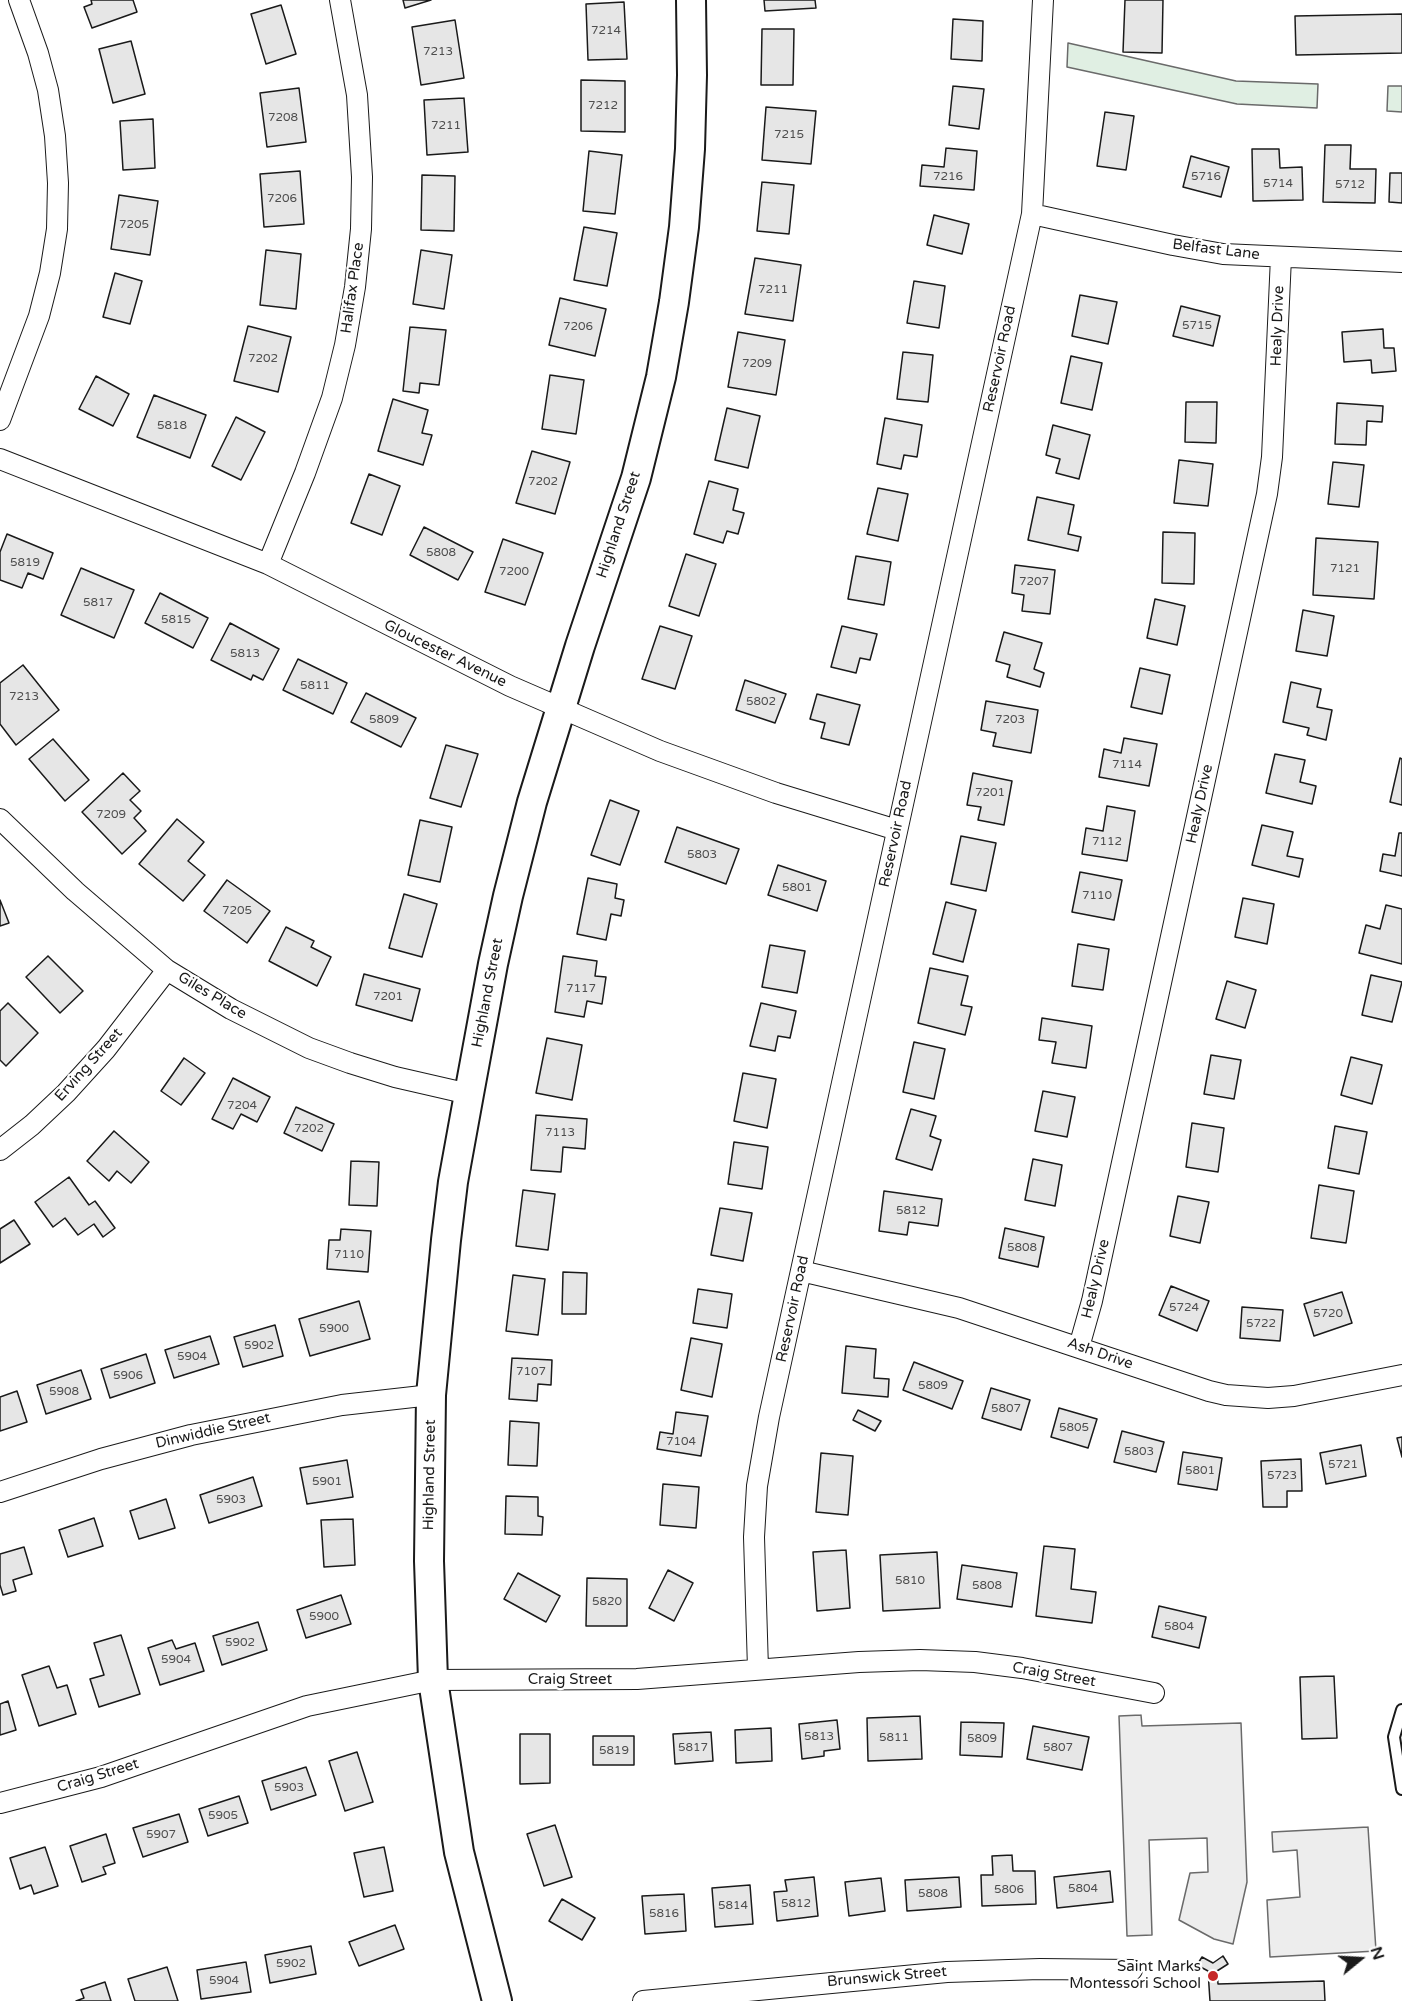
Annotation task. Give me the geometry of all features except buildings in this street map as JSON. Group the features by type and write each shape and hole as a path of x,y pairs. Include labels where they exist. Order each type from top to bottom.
{"street":[{"path":"0,420 39,316 50,273 57,229 55,136 48,90 38,53 18,0"},
{"name":"Halifax Place","path":"268,564 332,398 356,287 361,229 362,177 357,95 340,0"},
{"name":"Highland Street","path":"497,2001 459,1852 433,1680 429,1561 431,1395 446,1240 453,1182 492,964 508,896 532,802 636,478 663,366 684,227 692,75 691,0"},
{"name":"Reservoir Road","path":"758,1669 754,1537 757,1486 769,1417 1032,214 1043,0"},
{"name":"Belfast Lane","path":"1032,214 1223,254 1402,262"},
{"name":"Healy Drive","path":"1079,1347 1092,1301 1267,494 1272,457 1281,257"},
{"name":"Gloucester Avenue","path":"0,459 268,564 510,686 681,759 776,793 897,830"},
{"name":"Giles Place","path":"0,819 75,891 167,970 231,1009 309,1048 350,1063 395,1077 469,1094"},
{"name":"Erving Street","path":"0,1150 32,1125 74,1084 106,1049 167,970"},
{"name":"Ash Drive","path":"801,1271 959,1308 1209,1391 1248,1398 1294,1396 1402,1375"},
{"name":"Dinwiddie Street","path":"0,1492 101,1459 190,1435 342,1405 431,1395"},
{"name":"Craig Street","path":"0,1803 101,1777 307,1706 433,1680 675,1678 758,1669 920,1660 975,1662 1022,1668 1154,1693"},
{"name":"Brunswick Street","path":"643,2001 947,1972 1040,1969 1132,1970"}],"lane":[{"path":"1402,1710 1394,1737 1402,1789"}],"green space":[{"path":"1068,43 1236,81 1318,84 1317,108 1237,104 1067,67"},
{"path":"1388,86 1402,86 1402,112 1387,111"}],"shaded area":[{"path":"1141,1715 1142,1726 1241,1723 1247,1882 1233,1944 1214,1939 1179,1920 1190,1873 1208,1872 1207,1838 1149,1840 1152,1935 1127,1936 1119,1716"},
{"path":"1368,1827 1376,1951 1270,1957 1267,1900 1300,1897 1297,1850 1273,1852 1272,1832"}],"place":[{"name":"Saint Marks Montessori School","path":"1213,1976"}]}
